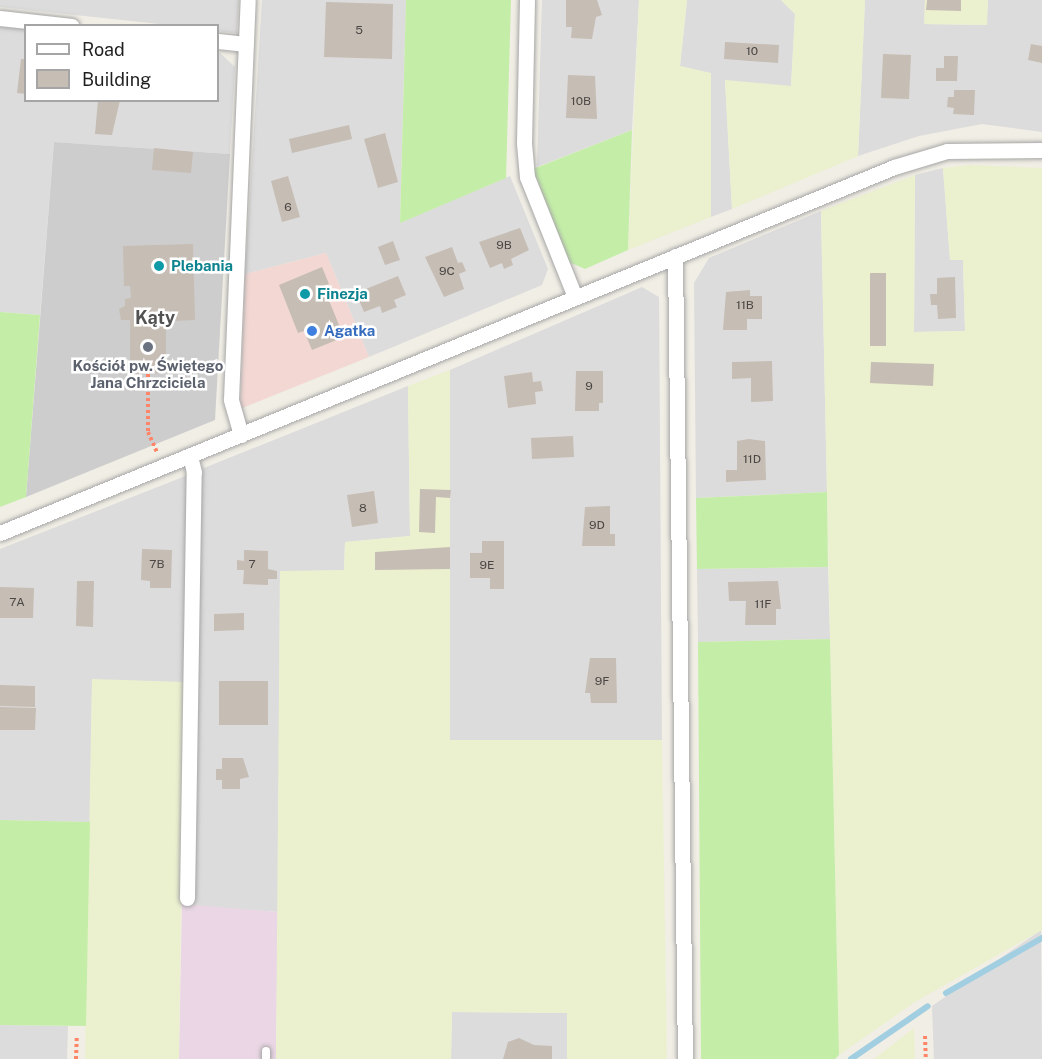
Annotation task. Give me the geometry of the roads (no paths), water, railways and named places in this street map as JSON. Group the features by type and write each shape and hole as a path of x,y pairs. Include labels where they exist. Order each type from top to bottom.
{"street":[{"path":"241,435 231,399 248,0"},
{"path":"527,0 524,143 527,177 575,297"},
{"path":"0,18 54,24"},
{"path":"219,41 246,44"},
{"path":"0,533 920,158 969,148 1042,150"},
{"path":"675,256 685,1059"},
{"path":"187,898 194,472 190,456"}],"waterway":[{"path":"946,993 1042,938"},
{"path":"851,1059 928,1006"}],"place":[{"name":"Plebania","path":"159,266"},
{"name":"Finezja","path":"305,294"},
{"name":"Agatka","path":"312,331"},
{"name":"Kościół pw. Świętego Jana Chrzciciela","path":"148,347"}],"district":[{"name":"Kąty","path":"155,318"}]}
